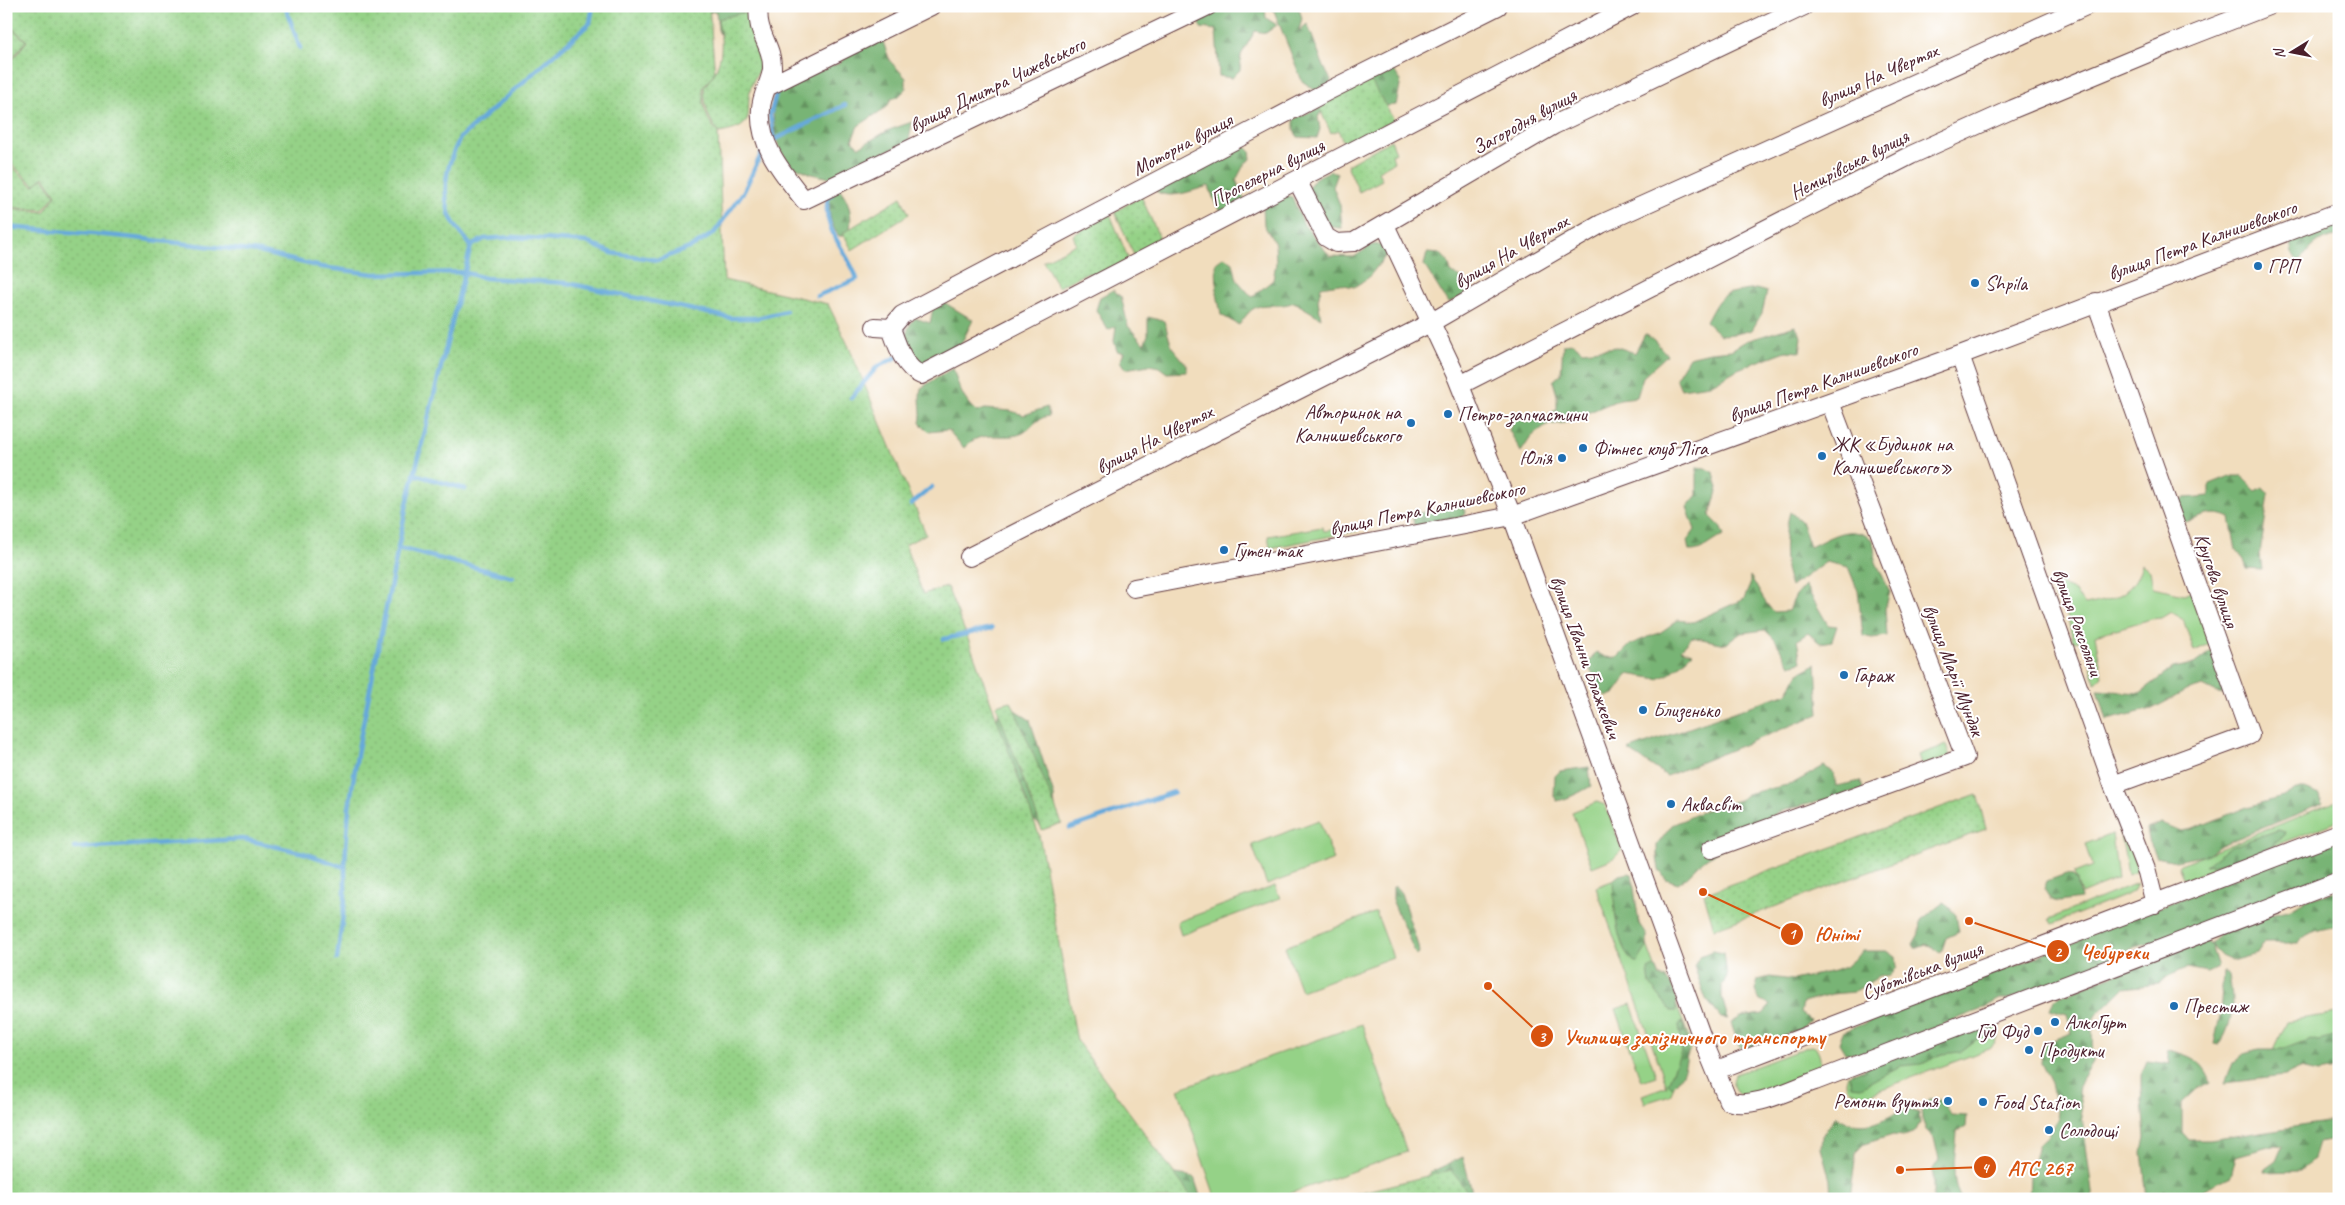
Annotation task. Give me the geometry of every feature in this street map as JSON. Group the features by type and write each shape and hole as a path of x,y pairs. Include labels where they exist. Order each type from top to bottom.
{"street":[{"path":"759,6 758,25 769,50 772,69 767,87"},
{"path":"767,87 931,6"},
{"name":"вулиця Дмитра Чижевського","path":"767,87 760,108 761,129 775,163 804,200 1208,6"},
{"name":"Моторна вулиця","path":"903,355 883,327 902,315 1318,96 1498,6"},
{"name":"Пропелерна вулиця","path":"903,355 911,370 922,375 1632,6"},
{"name":"Загородня вулиця","path":"1297,180 1326,237 1336,243 1354,242 1554,125 1804,6"},
{"name":"вулиця На Чвертях","path":"969,557 1432,322 1601,224 2086,6"},
{"name":"Немирівська вулиця","path":"1460,386 1911,155 2022,105 2268,6"},
{"name":"вулиця Петра Калнишевського","path":"1134,588 1512,516 1960,355 2096,302 2339,212"},
{"name":"вулиця Іванни Блажкевич","path":"1385,225 1432,322 1460,386 1512,516 1698,1026 1728,1101 1738,1104 1751,1104 1815,1081 2339,881"},
{"name":"Кругова вулиця","path":"2096,302 2250,736 2113,785"},
{"name":"вулиця Роксоляни","path":"1960,355 2113,785 2147,872 2155,904"},
{"name":"вулиця Марії Мундяк","path":"1711,849 1965,757 1830,402"},
{"name":"Суботівська вулиця","path":"1717,1070 2339,834"}],"green space":[{"path":"6,6 709,6 715,73 703,87 703,94 704,106 708,117 718,133 724,280 828,304 849,347 926,534 905,545 923,594 947,587 970,644 1039,835 1077,1041 1193,1199 6,1199 6,208 44,212 56,195 44,177 34,185 6,159 6,60 10,63 27,41 6,22"},
{"path":"655,6 740,6 750,26 728,53 718,30 716,11 701,14"},
{"path":"1219,6 1265,6 1266,18 1277,25 1266,33 1255,31 1241,55 1240,70 1232,78 1219,76 1216,30 1201,28 1199,18"},
{"path":"1272,6 1298,6 1302,18 1299,31 1307,24 1331,80 1329,86 1316,91 1302,81"},
{"path":"750,11 761,44 762,63 749,94 746,122 732,130 719,133 707,112 704,87 715,71 720,55 721,38 718,19"},
{"path":"6,23 26,41 10,61 6,58"},
{"path":"882,39 890,61 906,78 906,89 898,97 891,99 887,107 858,126 852,140 859,147 889,130 912,122 909,141 830,178 812,174 791,165 780,150 775,135 772,100 778,89 841,62 857,46"},
{"path":"1383,69 1394,71 1401,81 1396,105 1383,106 1359,79"},
{"path":"1368,76 1394,120 1344,144 1338,130 1331,133 1317,103"},
{"path":"1319,108 1322,111 1318,117 1320,129 1317,138 1298,137 1294,131 1294,119"},
{"path":"1391,140 1396,152 1392,155 1394,162 1378,171 1382,180 1359,192 1347,165"},
{"path":"1245,146 1250,151 1251,159 1245,163 1236,180 1247,205 1223,214 1215,203 1209,186 1173,195 1159,193 1153,189 1194,174 1213,159"},
{"path":"6,161 33,186 43,178 55,195 43,210 6,207"},
{"path":"1330,171 1338,173 1333,187 1340,205 1342,228 1322,222 1302,196 1315,178"},
{"path":"838,187 850,210 851,223 848,236 839,236 831,220 829,202 831,190"},
{"path":"1280,194 1292,197 1304,225 1330,256 1354,257 1372,245 1382,244 1388,253 1368,278 1354,287 1339,284 1321,287 1318,300 1321,318 1294,302 1257,307 1249,312 1239,325 1221,315 1217,293 1216,263 1224,257 1233,263 1237,280 1252,297 1273,280 1276,263 1275,244 1264,225 1263,207"},
{"path":"1141,196 1164,248 1137,262 1115,212"},
{"path":"901,197 909,214 852,250 843,233"},
{"path":"1110,214 1131,265 1095,284 1088,272 1058,287 1043,261 1076,244 1073,235"},
{"path":"2339,217 2339,240 2336,236 2324,239 2310,249 2298,263 2292,253 2289,235"},
{"path":"1427,253 1441,254 1448,262 1451,272 1462,279 1467,295 1448,303 1424,265"},
{"path":"1756,289 1767,292 1762,313 1752,330 1720,335 1706,322 1716,304 1725,295"},
{"path":"1113,290 1121,296 1128,326 1144,344 1148,335 1148,317 1164,321 1172,347 1187,365 1187,372 1167,373 1159,367 1149,365 1125,369 1120,361 1124,352 1117,351 1114,341 1116,326 1108,330 1096,310 1100,297"},
{"path":"945,303 973,320 959,348 959,357 914,367 907,341 910,324 915,318 930,323 933,308"},
{"path":"1795,326 1802,337 1800,352 1786,351 1738,369 1710,385 1681,389 1676,378 1689,357 1731,350 1746,341"},
{"path":"1645,334 1654,340 1667,355 1643,377 1637,397 1620,399 1564,423 1546,425 1531,437 1521,452 1509,430 1516,416 1526,422 1545,417 1557,409 1557,395 1553,381 1561,374 1563,344 1573,343 1583,351 1617,347 1635,353"},
{"path":"953,368 965,398 977,412 985,409 1011,411 1024,415 1047,407 1049,416 1038,421 1023,433 978,438 964,448 948,430 929,432 920,423 921,388"},
{"path":"1697,467 1705,468 1714,473 1718,488 1710,516 1720,526 1724,536 1699,550 1689,551 1687,541 1695,530 1687,507 1697,495"},
{"path":"2230,476 2241,476 2256,491 2263,487 2269,494 2260,554 2262,570 2247,569 2244,560 2236,550 2230,518 2224,515 2212,514 2185,522 2178,515 2176,502 2185,498 2210,496 2210,484"},
{"path":"1463,506 1465,512 1462,521 1425,528 1414,525 1412,514"},
{"path":"1790,512 1801,521 1810,547 1834,535 1849,532 1857,532 1873,540 1876,562 1890,592 1885,609 1887,636 1872,638 1863,636 1858,591 1848,567 1826,562 1791,587 1784,550"},
{"path":"1322,527 1324,531 1355,527 1358,531 1270,548 1268,536"},
{"path":"2142,564 2150,571 2153,587 2184,594 2193,590 2212,643 2194,651 2183,619 2171,612 2161,618 2151,619 2095,635 2102,676 2095,683 2085,640 2073,642 2066,610 2055,597 2057,583 2073,590 2085,605 2096,603 2114,598 2128,589 2134,583"},
{"path":"1750,576 1764,600 1774,612 1788,611 1796,595 1805,585 1828,625 1837,626 1832,641 1820,643 1808,633 1797,640 1801,662 1790,665 1775,640 1765,630 1741,633 1726,644 1692,637 1681,649 1693,653 1671,673 1658,679 1628,674 1614,694 1606,697 1597,684 1588,664 1596,652 1605,657 1617,658 1631,644 1661,632 1678,620 1693,622 1744,599 1750,585"},
{"path":"2213,650 2226,694 2217,693 2203,686 2186,691 2152,709 2107,720 2098,690 2140,693 2173,668 2194,664"},
{"path":"1816,664 1819,714 1667,776 1628,750 1787,693 1799,673"},
{"path":"1011,701 1062,823 1042,830 996,705"},
{"path":"1006,704 1030,720 1054,795 1056,821 1042,827 1022,810 996,726 999,709"},
{"path":"1946,745 1950,756 1922,767 1918,755"},
{"path":"1824,766 1834,773 1836,786 1861,781 1863,790 1778,812 1709,857 1678,883 1666,879 1659,870 1657,845 1672,825 1706,810 1739,800 1750,793 1792,784"},
{"path":"1589,767 1591,786 1557,801 1554,796 1555,776 1560,771"},
{"path":"2296,789 2305,789 2320,795 2322,804 2221,845 2206,855 2176,861 2156,857 2150,845 2147,829 2162,823 2181,831 2193,829 2247,807 2283,797"},
{"path":"1977,794 1986,829 1714,929 1704,894"},
{"path":"2339,800 2339,819 2334,823 2184,880 2178,866"},
{"path":"1597,802 1605,805 1622,850 1614,858 1592,867 1572,812"},
{"path":"2121,817 2139,870 2128,875 2122,840 2115,819"},
{"path":"1319,820 1334,860 1267,885 1252,845"},
{"path":"2278,830 2286,832 2285,835 2264,851 2217,864 2206,865 2230,847"},
{"path":"2112,834 2118,879 2081,894 2074,873 2092,866 2085,844"},
{"path":"2339,838 2339,871 2301,889 2272,900 2242,907 2230,914 2168,939 2135,947 2115,958 2010,999 2000,999 1980,1010 1863,1054 1845,1053 1839,1043 1843,1032 1926,998 1947,994 1977,979 2028,961 2048,951 2069,946 2088,935"},
{"path":"1632,874 1639,924 1647,935 1647,947 1637,963 1624,949 1615,913 1613,880 1619,875"},
{"path":"2066,874 2072,875 2077,880 2080,899 2059,902 2051,900 2044,889 2047,881"},
{"path":"1622,877 1660,980 1666,978 1692,1045 1670,1095 1645,1103 1642,1095 1667,1086 1596,887"},
{"path":"2137,883 2134,890 2124,896 2052,924 2049,919"},
{"path":"1275,886 1280,898 1181,935 1177,922"},
{"path":"1393,887 1396,887 1401,893 1418,946 1419,953 1416,955 1393,902"},
{"path":"2339,890 2339,926 2322,929 2307,935 2298,943 2264,943 2257,954 2232,961 2221,956 2210,944 2221,932 2265,915 2289,910 2309,898"},
{"path":"1944,902 1956,915 1959,932 1946,938 1941,953 1926,944 1915,948 1913,944 1920,932 1921,920"},
{"path":"1376,912 1393,957 1301,991 1285,947"},
{"path":"2203,938 2211,946 2218,967 2208,972 2187,968 2166,977 2158,984 2124,988 2094,1018 2092,1028 2093,1062 2081,1081 2079,1092 2093,1199 2029,1199 2030,1176 2038,1144 2047,1138 2058,1119 2051,1083 2041,1063 2043,1044 2072,1033 2067,1014 2050,1009 2054,999"},
{"path":"1712,951 1724,953 1727,976 1722,986 1722,997 1728,1019 1721,1018 1706,999 1694,966 1700,956"},
{"path":"1863,951 1886,951 1896,956 1897,968 1890,975 1878,977 1854,992 1832,994 1803,1002 1801,1013 1810,1020 1802,1028 1749,1051 1739,1046 1731,1023 1741,1017 1763,1014 1771,1005 1760,1001 1755,991 1758,980 1770,977 1793,980 1834,971 1845,967"},
{"path":"1654,967 1657,969 1660,977 1672,986 1676,1000 1676,1011 1671,1011 1650,984 1648,970"},
{"path":"2223,972 2229,976 2232,1012 2228,1029 2219,1045 2214,1044 2220,1016"},
{"path":"1631,1004 1656,1076 1641,1081 1616,1009"},
{"path":"2338,1013 2339,1045 2272,1054 2287,1021"},
{"path":"1990,1017 1995,1027 1988,1035 1977,1039 1960,1052 1942,1054 1922,1064 1900,1066 1861,1087 1851,1086 1849,1075"},
{"path":"1996,1021 1999,1035 1991,1048 1866,1095 1853,1092 1847,1087 1846,1080 1848,1075"},
{"path":"1682,1022 1685,1030 1687,1056 1682,1073 1672,1087 1668,1083 1682,1049 1679,1026"},
{"path":"1362,1024 1407,1152 1274,1199 1216,1199 1178,1089"},
{"path":"2339,1036 2339,1069 2317,1073 2300,1069 2285,1076 2224,1083 2232,1064 2245,1053 2258,1049 2284,1049 2310,1039 2318,1041"},
{"path":"1810,1046 1815,1047 1820,1056 1820,1066 1817,1072 1776,1091 1764,1094 1743,1096 1734,1090 1733,1083 1736,1074"},
{"path":"2167,1050 2195,1060 2204,1068 2211,1082 2197,1089 2182,1103 2182,1132 2189,1140 2209,1140 2339,1120 2339,1139 2318,1143 2313,1159 2300,1171 2264,1172 2265,1168 2276,1160 2282,1146 2276,1145 2236,1156 2231,1176 2204,1189 2199,1199 2147,1199 2142,1152 2145,1137 2141,1075 2147,1061 2170,1064"},
{"path":"1929,1099 1940,1099 1951,1115 1967,1116 1966,1127 1957,1132 1955,1157 1955,1182 1961,1199 1933,1199 1933,1169 1939,1160 1934,1138 1926,1130 1922,1119 1921,1108"},
{"path":"1908,1109 1919,1113 1920,1123 1915,1132 1904,1136 1893,1135 1864,1144 1856,1152 1850,1199 1831,1199 1830,1180 1821,1147 1822,1136 1835,1116 1846,1122 1865,1125"},
{"path":"1463,1157 1474,1199 1370,1199 1408,1190 1433,1171"},
{"path":"1451,1170 1473,1199 1334,1199"},
{"path":"1158,1171 1194,1177 1201,1199 1173,1199"}],"waterway":[{"path":"285,6 300,48"},
{"path":"471,246 455,226 447,203 447,174 460,138 590,23 593,6"},
{"path":"773,138 770,115 777,90"},
{"path":"774,140 845,105"},
{"path":"337,959 345,900 345,862 349,808 358,749 406,508 471,246 484,239 513,237 586,242 612,253 658,260 692,247 714,233 744,191 764,148"},
{"path":"817,296 857,279 836,240 828,220 828,198 831,196"},
{"path":"6,227 117,236 259,252 321,267 374,274 463,272 485,278 567,283 731,318 757,318 786,311"},
{"path":"905,342 903,328 907,320"},
{"path":"851,398 877,367 897,357"},
{"path":"414,474 465,489"},
{"path":"911,504 932,487"},
{"path":"398,548 513,577"},
{"path":"944,639 992,628"},
{"path":"1070,828 1174,792"},
{"path":"75,848 243,839 304,853 344,867"}],"place":[{"name":"ГРП","path":"2258,266"},
{"name":"Shpila","path":"1975,283"},
{"name":"Петро-запчастини","path":"1448,414"},
{"name":"Авторинок на Калнишевського","path":"1411,423"},
{"name":"Фітнес клуб Ліга","path":"1583,448"},
{"name":"ЖК «Будинок на Калнишевського»","path":"1822,456"},
{"name":"Юлія","path":"1562,458"},
{"name":"Гутен так","path":"1224,550"},
{"name":"Гараж","path":"1844,675"},
{"name":"Близенько","path":"1643,710"},
{"name":"Аквасвіт","path":"1671,804"},
{"name":"Юніті","path":"1703,892"},
{"name":"Чебуреки","path":"1969,921"},
{"name":"Училище залізничного транспорту","path":"1488,986"},
{"name":"Престиж","path":"2174,1006"},
{"name":"АлкоГурт","path":"2055,1022"},
{"name":"Гуд Фуд","path":"2038,1031"},
{"name":"Продукти","path":"2029,1050"},
{"name":"Ремонт взуття","path":"1948,1101"},
{"name":"Food Station","path":"1983,1102"},
{"name":"Солодощі","path":"2049,1130"},
{"name":"АТС 267","path":"1900,1170"}]}
